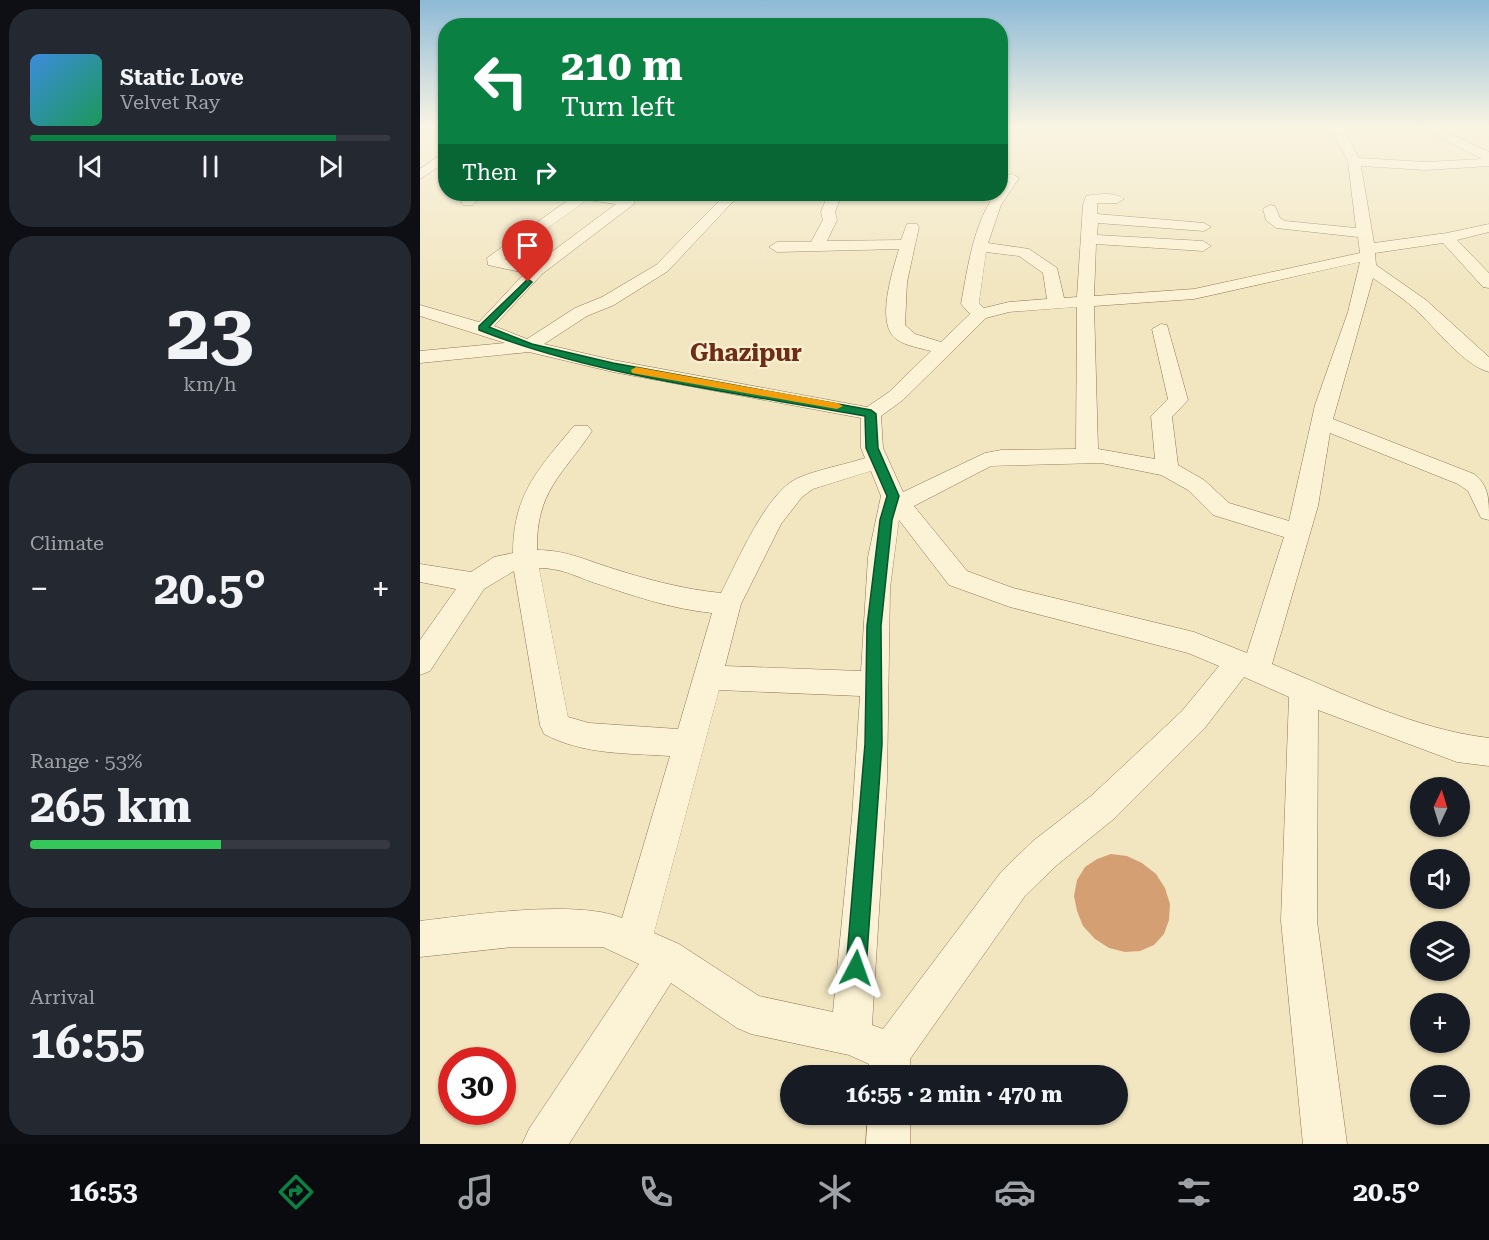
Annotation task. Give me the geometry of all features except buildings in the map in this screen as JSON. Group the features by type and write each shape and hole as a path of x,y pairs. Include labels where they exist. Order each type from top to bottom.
{"street":[{"path":"420,939 513,929 604,929 649,950 751,1014 851,1035 890,1064 1013,884 1045,853 1103,807 1247,666 1306,506 1322,422 1367,251 1357,179"},
{"path":"1087,455 1090,416 1084,303 1091,199 1117,199"},
{"path":"536,271 494,262 495,258 581,201"},
{"path":"483,328 536,271 629,201"},
{"path":"420,357 529,346 580,312 608,301 662,268 726,201"},
{"path":"816,247 830,220 828,212 832,201"},
{"path":"980,314 970,304 970,297 979,247 997,201"},
{"path":"1270,209 1273,220 1281,225 1367,251 1461,344 1489,366"},
{"path":"1091,218 1204,227"},
{"path":"420,310 483,328 529,346 613,366 871,414 896,396 980,314 1009,307 1194,294 1367,251 1447,238 1489,228"},
{"path":"777,247 816,247 910,236 897,292 896,325 902,334 944,349"},
{"path":"1447,238 1489,283"},
{"path":"522,239 570,246"},
{"path":"1088,239 1203,246"},
{"path":"979,247 1019,251 1032,256 1051,271 1056,304"},
{"path":"1161,328 1178,400 1161,416 1167,469"},
{"path":"871,414 872,448 896,500 958,578 1010,597 1194,643 1304,691 1404,730 1457,748 1489,752"},
{"path":"1322,422 1466,479 1477,486 1489,512"},
{"path":"581,431 538,486 528,514 525,559 555,725 573,734 589,737 688,743"},
{"path":"851,1035 874,744 874,626 886,520 896,500 985,460 1087,455 1130,460 1167,469 1196,485 1221,509 1298,532"},
{"path":"544,1144 649,950 688,743 728,604 771,520 794,492 805,484 878,462"},
{"path":"420,663 475,582 504,564 525,559 554,559 571,562 598,574 686,600 728,604"},
{"path":"420,573 475,582"},
{"path":"706,677 874,684"},
{"path":"1304,691 1299,921 1325,1144"},
{"path":"888,1144 889,1125"}],"slow traffic":[{"path":"636,370 837,406"}],"district":[{"name":"Ghazipur","path":"746,353"}],"route":[{"path":"528,282 483,328 529,346 613,366 838,406 871,414 872,448 893,496 886,520 874,626 874,744 856,968"}]}
